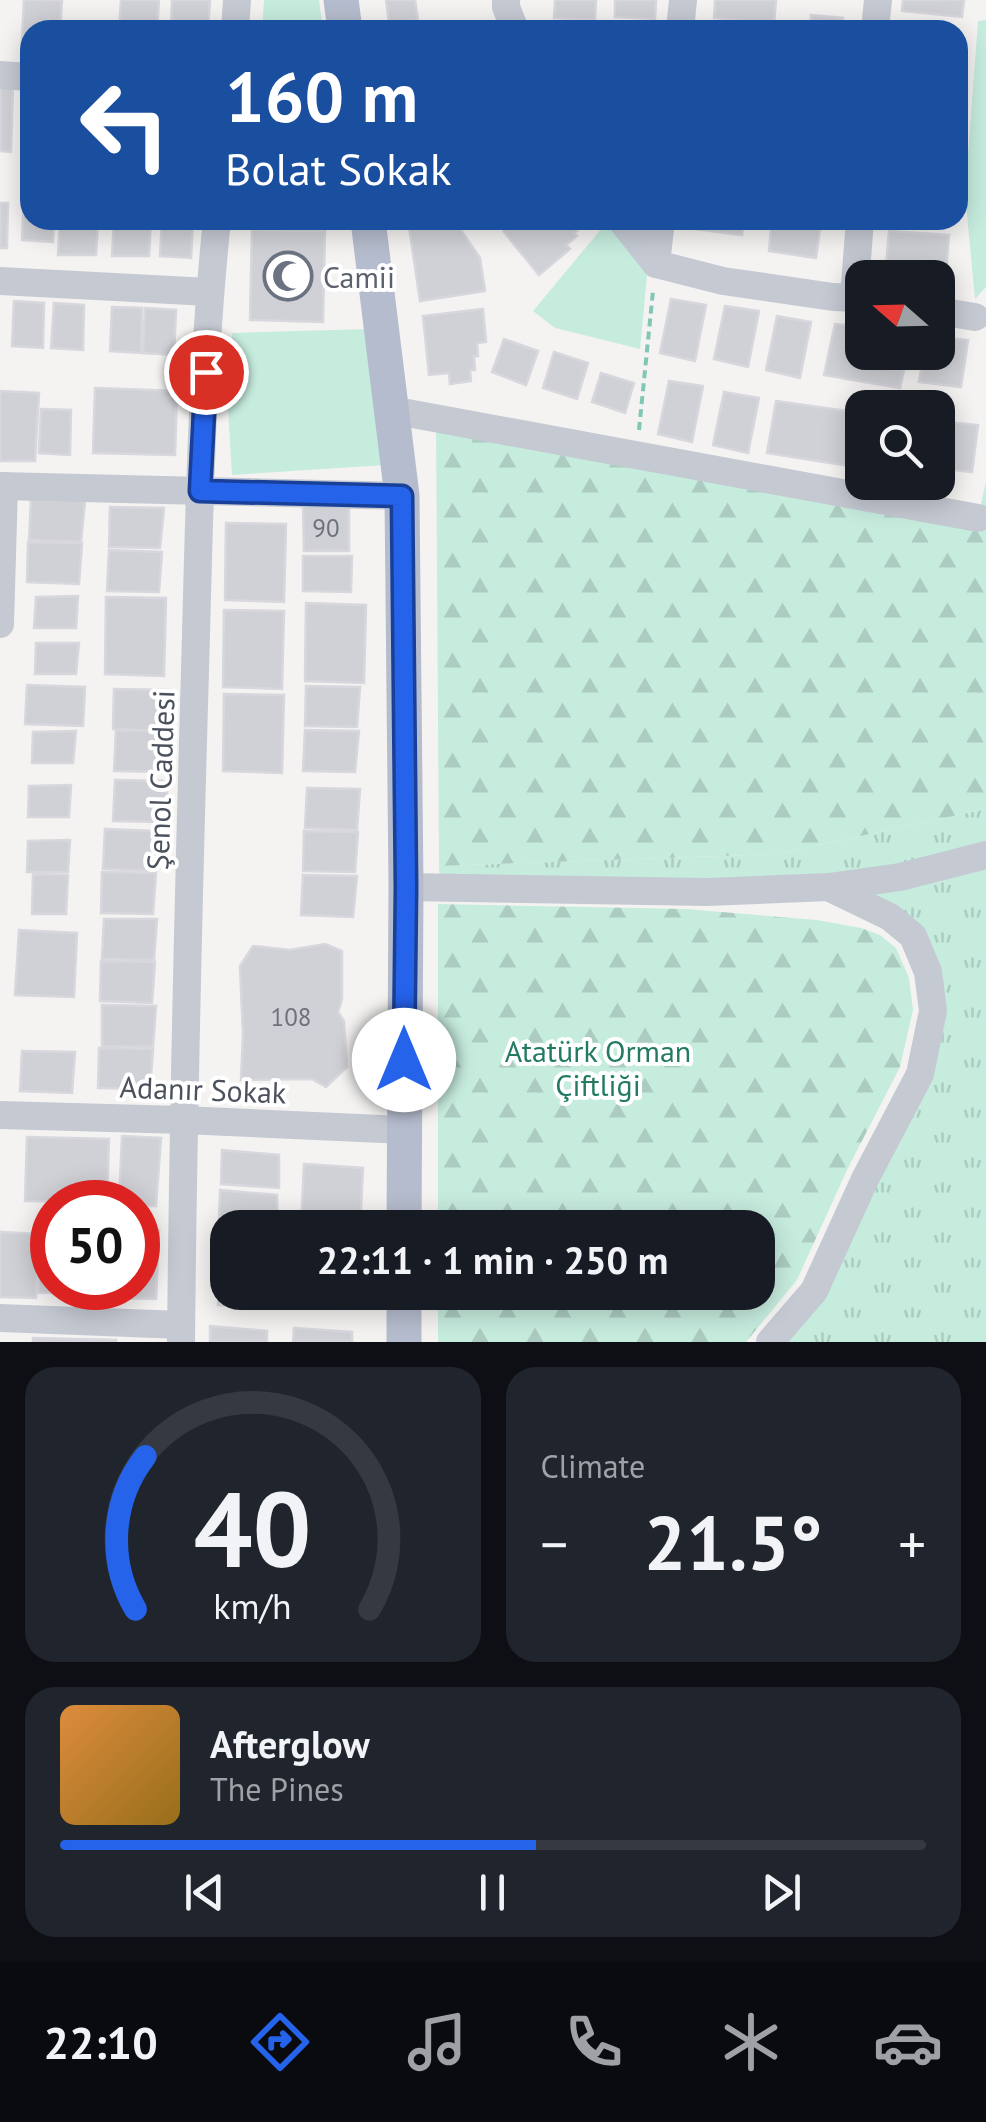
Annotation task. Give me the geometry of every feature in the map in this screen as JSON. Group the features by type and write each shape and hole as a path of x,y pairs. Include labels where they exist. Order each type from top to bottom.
{"main road":[{"path":"369,230 402,496 404,1210"},
{"path":"404,1310 404,1342"}],"street":[{"name":"Şenol Caddesi","path":"181,1334 200,491 216,230"},
{"path":"629,230 656,264 723,281 845,297"},
{"path":"656,264 660,230"},
{"path":"859,260 860,230"},
{"path":"0,281 210,292"},
{"path":"955,314 974,317"},
{"path":"391,410 978,518"},
{"path":"0,624 2,486 402,496"},
{"path":"406,887 707,892 829,887 900,877 986,854"},
{"path":"770,1342 814,1291 865,1179 920,1074 933,1011 928,972 912,936 890,918 829,887"},
{"name":"Adanır Sokak","path":"0,1115 404,1130"},
{"path":"0,1318 181,1334"}],"path":[{"path":"636,455 656,264"}],"green space":[{"path":"264,0 319,0 322,20 263,20"},
{"path":"986,20 986,287 975,299 968,226 968,154 978,21"},
{"path":"600,230 614,230 648,266 640,349 555,328 533,311"},
{"path":"369,329 385,465 232,475 228,408 232,333"},
{"path":"436,418 845,493 845,500 885,500 978,517 986,482 986,809 777,854 439,866"},
{"path":"986,809 986,1342 770,1342 814,1291 933,1011 912,935 829,887 440,887 439,866 777,854"},
{"name":"Atatürk Orman Çiftliği","path":"438,904 686,909 817,920 861,928 880,935 896,948 909,978 913,1010 900,1067 797,1280 775,1307 775,1210 438,1210"},
{"name":"Atatürk Orman Çiftliği","path":"438,1310 772,1310 746,1342 438,1342"}],"building":[{"path":"24,0 62,0 61,20 23,20"},
{"path":"121,0 159,0 158,20 120,20"},
{"path":"172,0 210,0 209,20 171,20"},
{"path":"386,0 415,0 418,20 389,20"},
{"path":"555,0 596,0 595,20 554,18"},
{"path":"615,0 656,0 655,19 615,17"},
{"path":"715,0 776,0 774,20 714,18"},
{"path":"903,0 964,0 962,17 902,11"},
{"path":"811,15 843,18 843,20 811,20"},
{"path":"0,87 13,87 11,152 0,151"},
{"path":"0,203 8,203 7,248 0,248"},
{"path":"22,230 54,230 53,242 22,240"},
{"path":"59,230 97,230 96,255 58,255"},
{"path":"113,230 150,230 149,256 112,256"},
{"path":"161,230 192,230 191,258 160,256"},
{"name":"Camii","path":"252,230 325,231 323,322 250,320"},
{"path":"409,230 461,230 480,258 485,291 420,301"},
{"path":"578,230 574,233 577,236 566,245 570,249 539,275 504,232"},
{"path":"703,230 743,230 742,235"},
{"path":"771,230 820,230 816,258 769,251"},
{"path":"889,231 949,235 947,260 887,260"},
{"path":"671,299 706,305 695,361 660,353"},
{"path":"14,301 44,303 43,348 12,346"},
{"path":"54,303 84,305 83,350 51,348"},
{"path":"725,306 759,311 748,367 714,359"},
{"path":"112,307 142,308 141,353 110,351"},
{"path":"145,308 176,310 174,355 143,353"},
{"path":"483,309 486,342 477,343 478,356 474,356 475,370 470,370 471,381 450,384 449,373 429,375 423,316"},
{"path":"777,316 811,322 800,378 766,370"},
{"path":"835,324 845,325 845,370 904,370 900,388 824,375"},
{"path":"504,339 538,351 526,385 492,372"},
{"path":"955,339 968,340 961,387 919,382 921,370 955,370"},
{"path":"554,352 588,363 577,399 543,388"},
{"path":"601,373 634,383 625,413 592,402"},
{"path":"669,381 703,386 692,442 658,434"},
{"path":"95,388 177,391 175,455 93,453"},
{"path":"0,391 39,393 35,461 0,461"},
{"path":"724,392 759,398 748,453 713,445"},
{"path":"776,401 845,411 845,465 767,453"},
{"path":"41,409 71,410 70,455 39,453"},
{"path":"955,423 978,425 972,472 955,470"},
{"path":"31,500 85,501 81,542 29,540"},
{"path":"303,504 349,504 349,551 304,551"},
{"path":"110,507 164,508 160,548 109,547"},
{"path":"226,523 286,524 284,602 225,600"},
{"path":"28,542 82,543 79,584 27,582"},
{"path":"109,550 162,552 159,592 107,591"},
{"path":"303,556 352,556 351,592 303,591"},
{"path":"78,596 76,628 34,628 36,597"},
{"path":"106,597 166,598 164,676 105,674"},
{"path":"306,603 366,605 364,683 305,681"},
{"path":"224,610 284,611 282,689 223,687"},
{"path":"36,643 79,643 76,674 35,674"},
{"path":"27,685 85,687 83,726 25,724"},
{"path":"306,686 360,687 357,727 305,726"},
{"path":"114,689 168,690 164,731 113,729"},
{"path":"224,694 284,695 282,773 223,771"},
{"path":"116,730 169,731 166,772 114,771"},
{"path":"305,730 359,731 355,772 303,771"},
{"path":"76,731 73,763 32,763 33,732"},
{"path":"115,780 168,781 165,822 113,821"},
{"path":"71,785 69,817 28,817 29,786"},
{"path":"307,788 360,789 357,830 305,828"},
{"path":"105,829 157,831 156,871 103,869"},
{"path":"304,831 358,832 355,872 303,871"},
{"path":"70,840 68,872 27,872 28,841"},
{"path":"102,872 156,873 153,914 101,913"},
{"path":"33,874 68,875 66,914 32,914"},
{"path":"303,875 357,876 353,917 301,915"},
{"path":"104,919 157,919 154,960 102,959"},
{"path":"19,930 77,933 74,997 15,995"},
{"path":"325,944 342,951 342,999 338,1012 344,1021 347,1067 326,1087 312,1079 241,1080 240,966 253,946 290,950"},
{"path":"101,961 155,962 152,1003 100,1001"},
{"path":"102,1005 156,1006 153,1047 102,1046"},
{"path":"99,1048 153,1049 150,1089 98,1088"},
{"path":"22,1051 75,1052 72,1093 20,1091"},
{"path":"122,1136 161,1138 158,1180 120,1180"},
{"path":"27,1137 109,1139 108,1180 30,1180 30,1201 25,1201"},
{"path":"222,1150 279,1155 279,1188 221,1184"},
{"path":"304,1164 363,1168 361,1210 302,1210"},
{"path":"220,1190 277,1195 277,1210 219,1210"},
{"path":"0,1232 30,1234 30,1298 0,1297"},
{"path":"210,1326 267,1331 267,1342 210,1342"},
{"path":"294,1328 352,1332 352,1342 293,1342"},
{"path":"33,1338 116,1340 116,1342 33,1342"}],"place":[{"name":"Camii","path":"288,276"}],"route":[{"path":"206,372 200,491 402,496 404,1060"}]}
